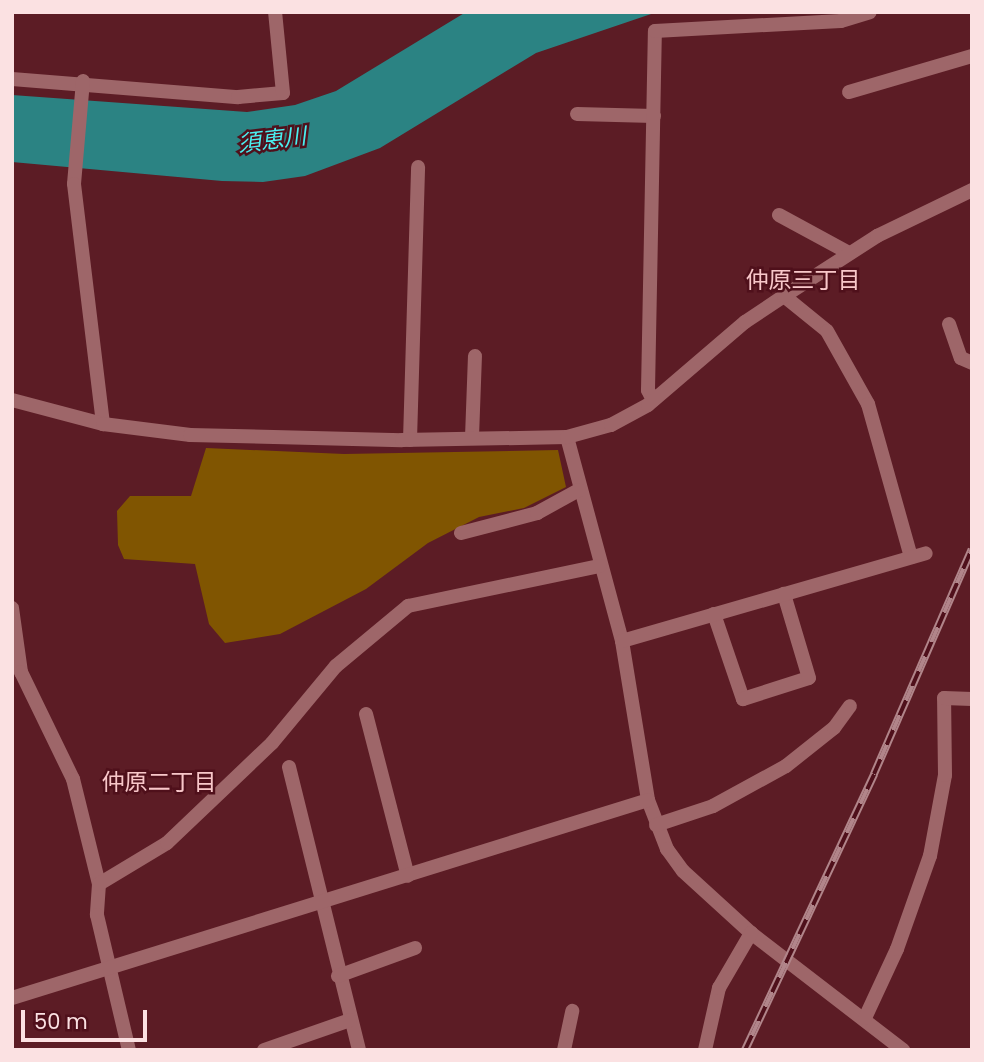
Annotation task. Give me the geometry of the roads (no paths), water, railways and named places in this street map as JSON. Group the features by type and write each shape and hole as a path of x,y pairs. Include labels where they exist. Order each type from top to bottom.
{"street":[{"path":"12,79 83,81 238,97 283,93 275,12"},
{"path":"653,400 648,390 655,31 841,21 870,12"},
{"path":"849,92 972,56"},
{"path":"83,81 74,184 103,424"},
{"path":"577,114 654,116"},
{"path":"410,440 418,167"},
{"path":"12,400 103,424 190,435 410,440 567,437 611,425 653,400 745,322 784,296 849,254 972,190"},
{"path":"779,215 849,254"},
{"path":"784,296 827,331 868,404 911,557"},
{"path":"948,324 961,358 972,363"},
{"path":"472,437 475,356"},
{"path":"567,437 579,491 621,641 648,800 656,825 683,871 751,933 865,1018 903,1050"},
{"path":"461,533 537,513 579,491"},
{"path":"621,641 926,552"},
{"path":"99,884 167,843 272,743 336,666 408,607 600,566"},
{"path":"715,614 743,699 809,678 784,594"},
{"path":"12,608 16,673 72,779 99,884 97,915 129,1050"},
{"path":"865,1018 901,939 929,856 945,775 944,698 972,699"},
{"path":"656,825 713,806 786,766 834,729 850,706"},
{"path":"366,714 408,876"},
{"path":"289,767 338,976 359,1050"},
{"path":"12,998 648,800"},
{"path":"705,1050 719,988 751,933"},
{"path":"338,976 415,948"},
{"path":"564,1050 572,1011"},
{"path":"264,1050 350,1020"}],"water":[{"name":"須恵川","path":"466,12 657,12 536,53 380,148 305,176 263,182 222,181 12,162 12,95 247,112 295,105 336,91"}],"railway":[{"path":"745,1050 874,774 972,549"}],"district":[{"name":"仲原三丁目","path":"803,280"},
{"name":"仲原二丁目","path":"159,782"}]}
